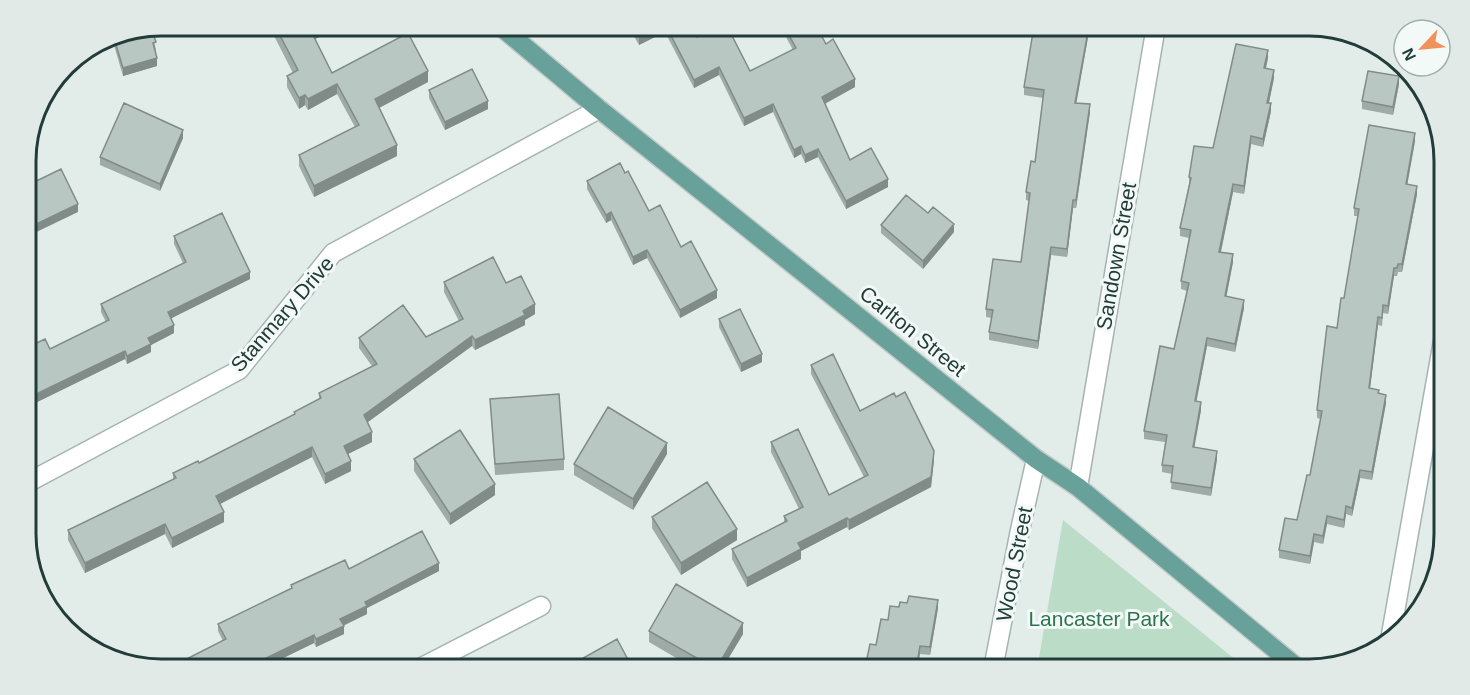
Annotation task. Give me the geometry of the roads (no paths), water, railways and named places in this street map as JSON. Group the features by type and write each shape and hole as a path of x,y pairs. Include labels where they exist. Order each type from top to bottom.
{"main road":[{"name":"Carlton Street","path":"512,36 599,109 1036,459 1078,487 1287,659"}],"street":[{"name":"Sandown Street","path":"1078,487 1154,36"},
{"name":"Stanmary Drive","path":"36,478 239,370 333,253 599,109"},
{"path":"1392,627 1434,391"},
{"name":"Wood Street","path":"995,659 1036,459"},
{"path":"438,659 542,606"}],"park label":[{"name":"Lancaster Park","path":"1099,618"}]}
